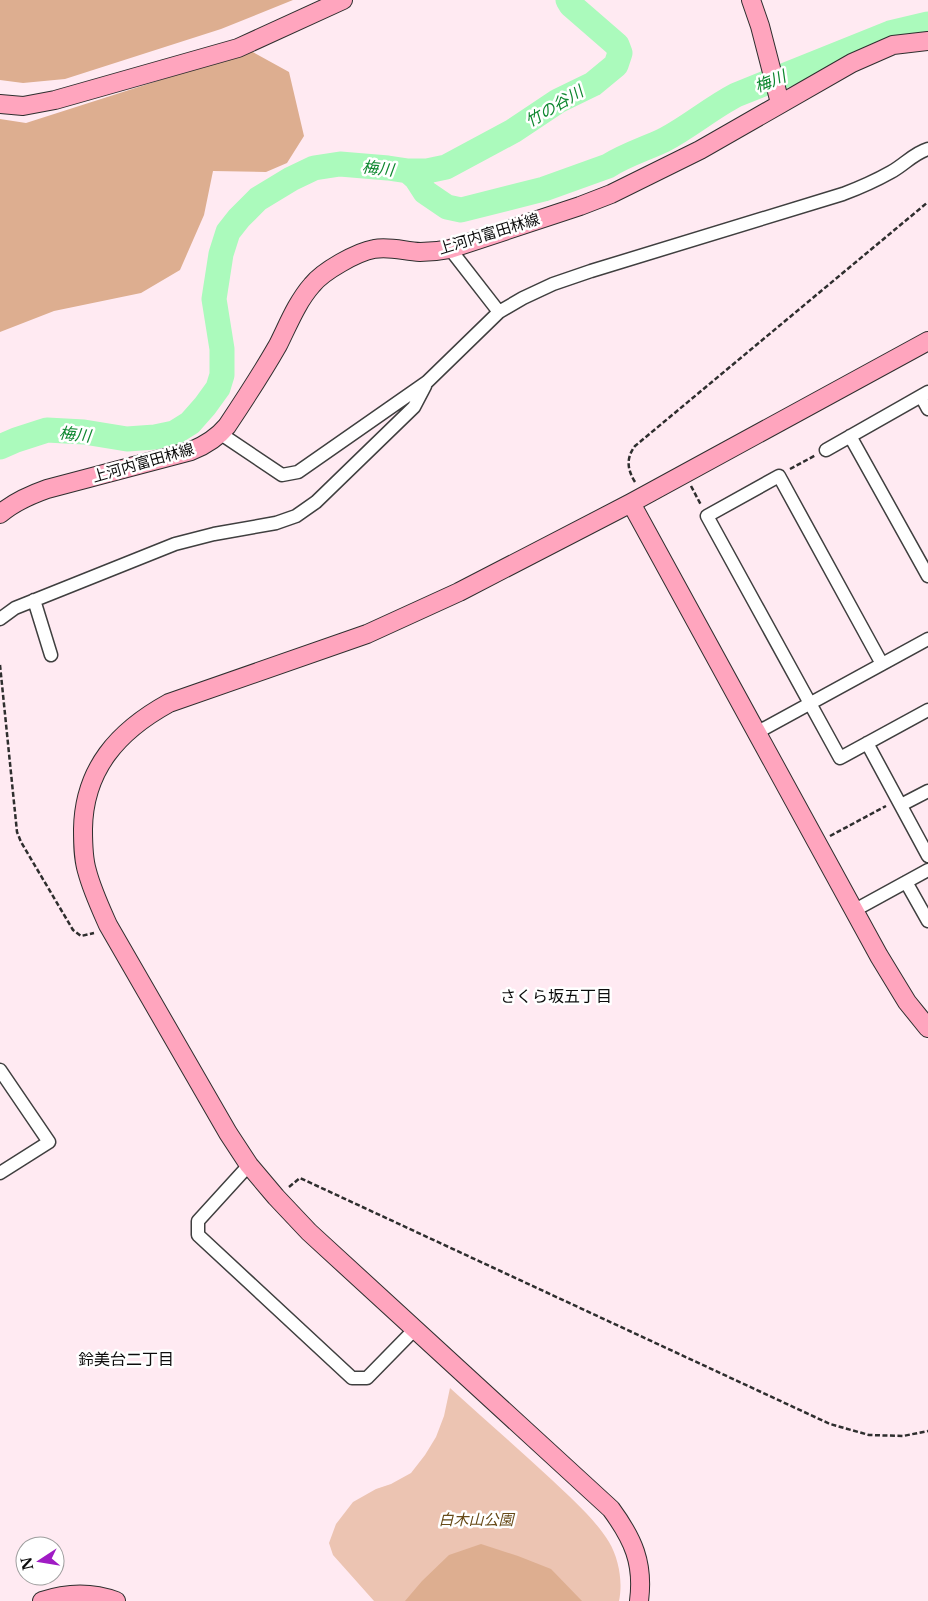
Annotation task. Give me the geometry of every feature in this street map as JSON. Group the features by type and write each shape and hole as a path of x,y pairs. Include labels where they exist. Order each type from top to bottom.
{"street":[{"path":"0,104 23,106 55,100 229,51 343,0"},
{"path":"751,0 760,26 780,103"},
{"name":"上河内富田林線","path":"0,514 8,507 47,489 191,451 207,444 221,434 264,370 301,300 312,284 323,274 359,253 389,248 426,252 450,249 580,206 611,194 700,150 852,63 893,45 928,41"},
{"path":"221,434 282,475 298,472 427,382 499,312 523,298 553,284 591,271 843,194 892,172 920,151 928,149"},
{"path":"450,249 499,312"},
{"path":"639,1601 640,1575 635,1550 625,1528 611,1509 309,1232 249,1165 228,1133 108,925 95,897 86,870 83,841 83,818 88,794 98,768 112,746 130,728 169,702 366,634 411,615 637,499 928,341"},
{"path":"0,619 15,608 175,544 214,534 276,523 296,516 316,502 414,407 427,382"},
{"path":"826,450 924,394 928,410"},
{"path":"850,436 928,576"},
{"path":"882,664 779,476 707,516 840,758 928,710"},
{"path":"637,499 756,733 879,956 907,1002 928,1028"},
{"path":"34,600 51,655"},
{"path":"756,733 928,639"},
{"path":"868,743 928,856"},
{"path":"899,802 928,791"},
{"path":"855,910 928,870"},
{"path":"906,882 928,921"},
{"path":"0,1070 49,1142 0,1174"},
{"path":"249,1165 198,1221 198,1235 352,1378 367,1378 415,1329"},
{"path":"42,1601 70,1594 93,1595 116,1601"}],"path":[{"path":"637,499 628,465 629,455 635,446 928,202"},
{"path":"779,476 826,450"},
{"path":"689,483 707,516"},
{"path":"0,664 16,822 21,842 73,930 81,936 91,935 108,925"},
{"path":"830,836 899,802"},
{"path":"276,1197 300,1178 830,1424 869,1435 903,1436 928,1431"}],"green space":[{"name":"白木山公園","path":"450,1388 552,1480 597,1525 609,1542 618,1563 621,1586 619,1601 374,1601 333,1555 329,1543 336,1524 353,1502 411,1473 425,1455 436,1437 444,1416"}],"shaded area":[{"path":"0,0 293,0 221,29 65,79 23,83 0,80"},
{"path":"251,51 289,72 304,136 287,163 266,172 213,171 204,215 180,270 141,293 54,311 0,332 0,119 26,123"},
{"path":"481,1544 551,1569 582,1601 405,1601 422,1581 449,1555"}],"waterway":[{"name":"竹の谷川","path":"408,171 427,171 446,167 513,131 558,101 593,84 616,65 620,53 617,45 571,5 568,0"},
{"name":"梅川","path":"0,447 47,430 84,432 127,439 155,437 174,433 190,423 218,388 222,375 222,349 214,299 221,254 228,232 258,199 291,179 314,168 340,164 408,171 416,178 425,192 447,207 461,210 544,189 608,166 628,155 664,140 736,95 890,33 928,24"}],"district":[{"name":"さくら坂五丁目","path":"556,996"},
{"name":"鈴美台二丁目","path":"126,1359"}]}
